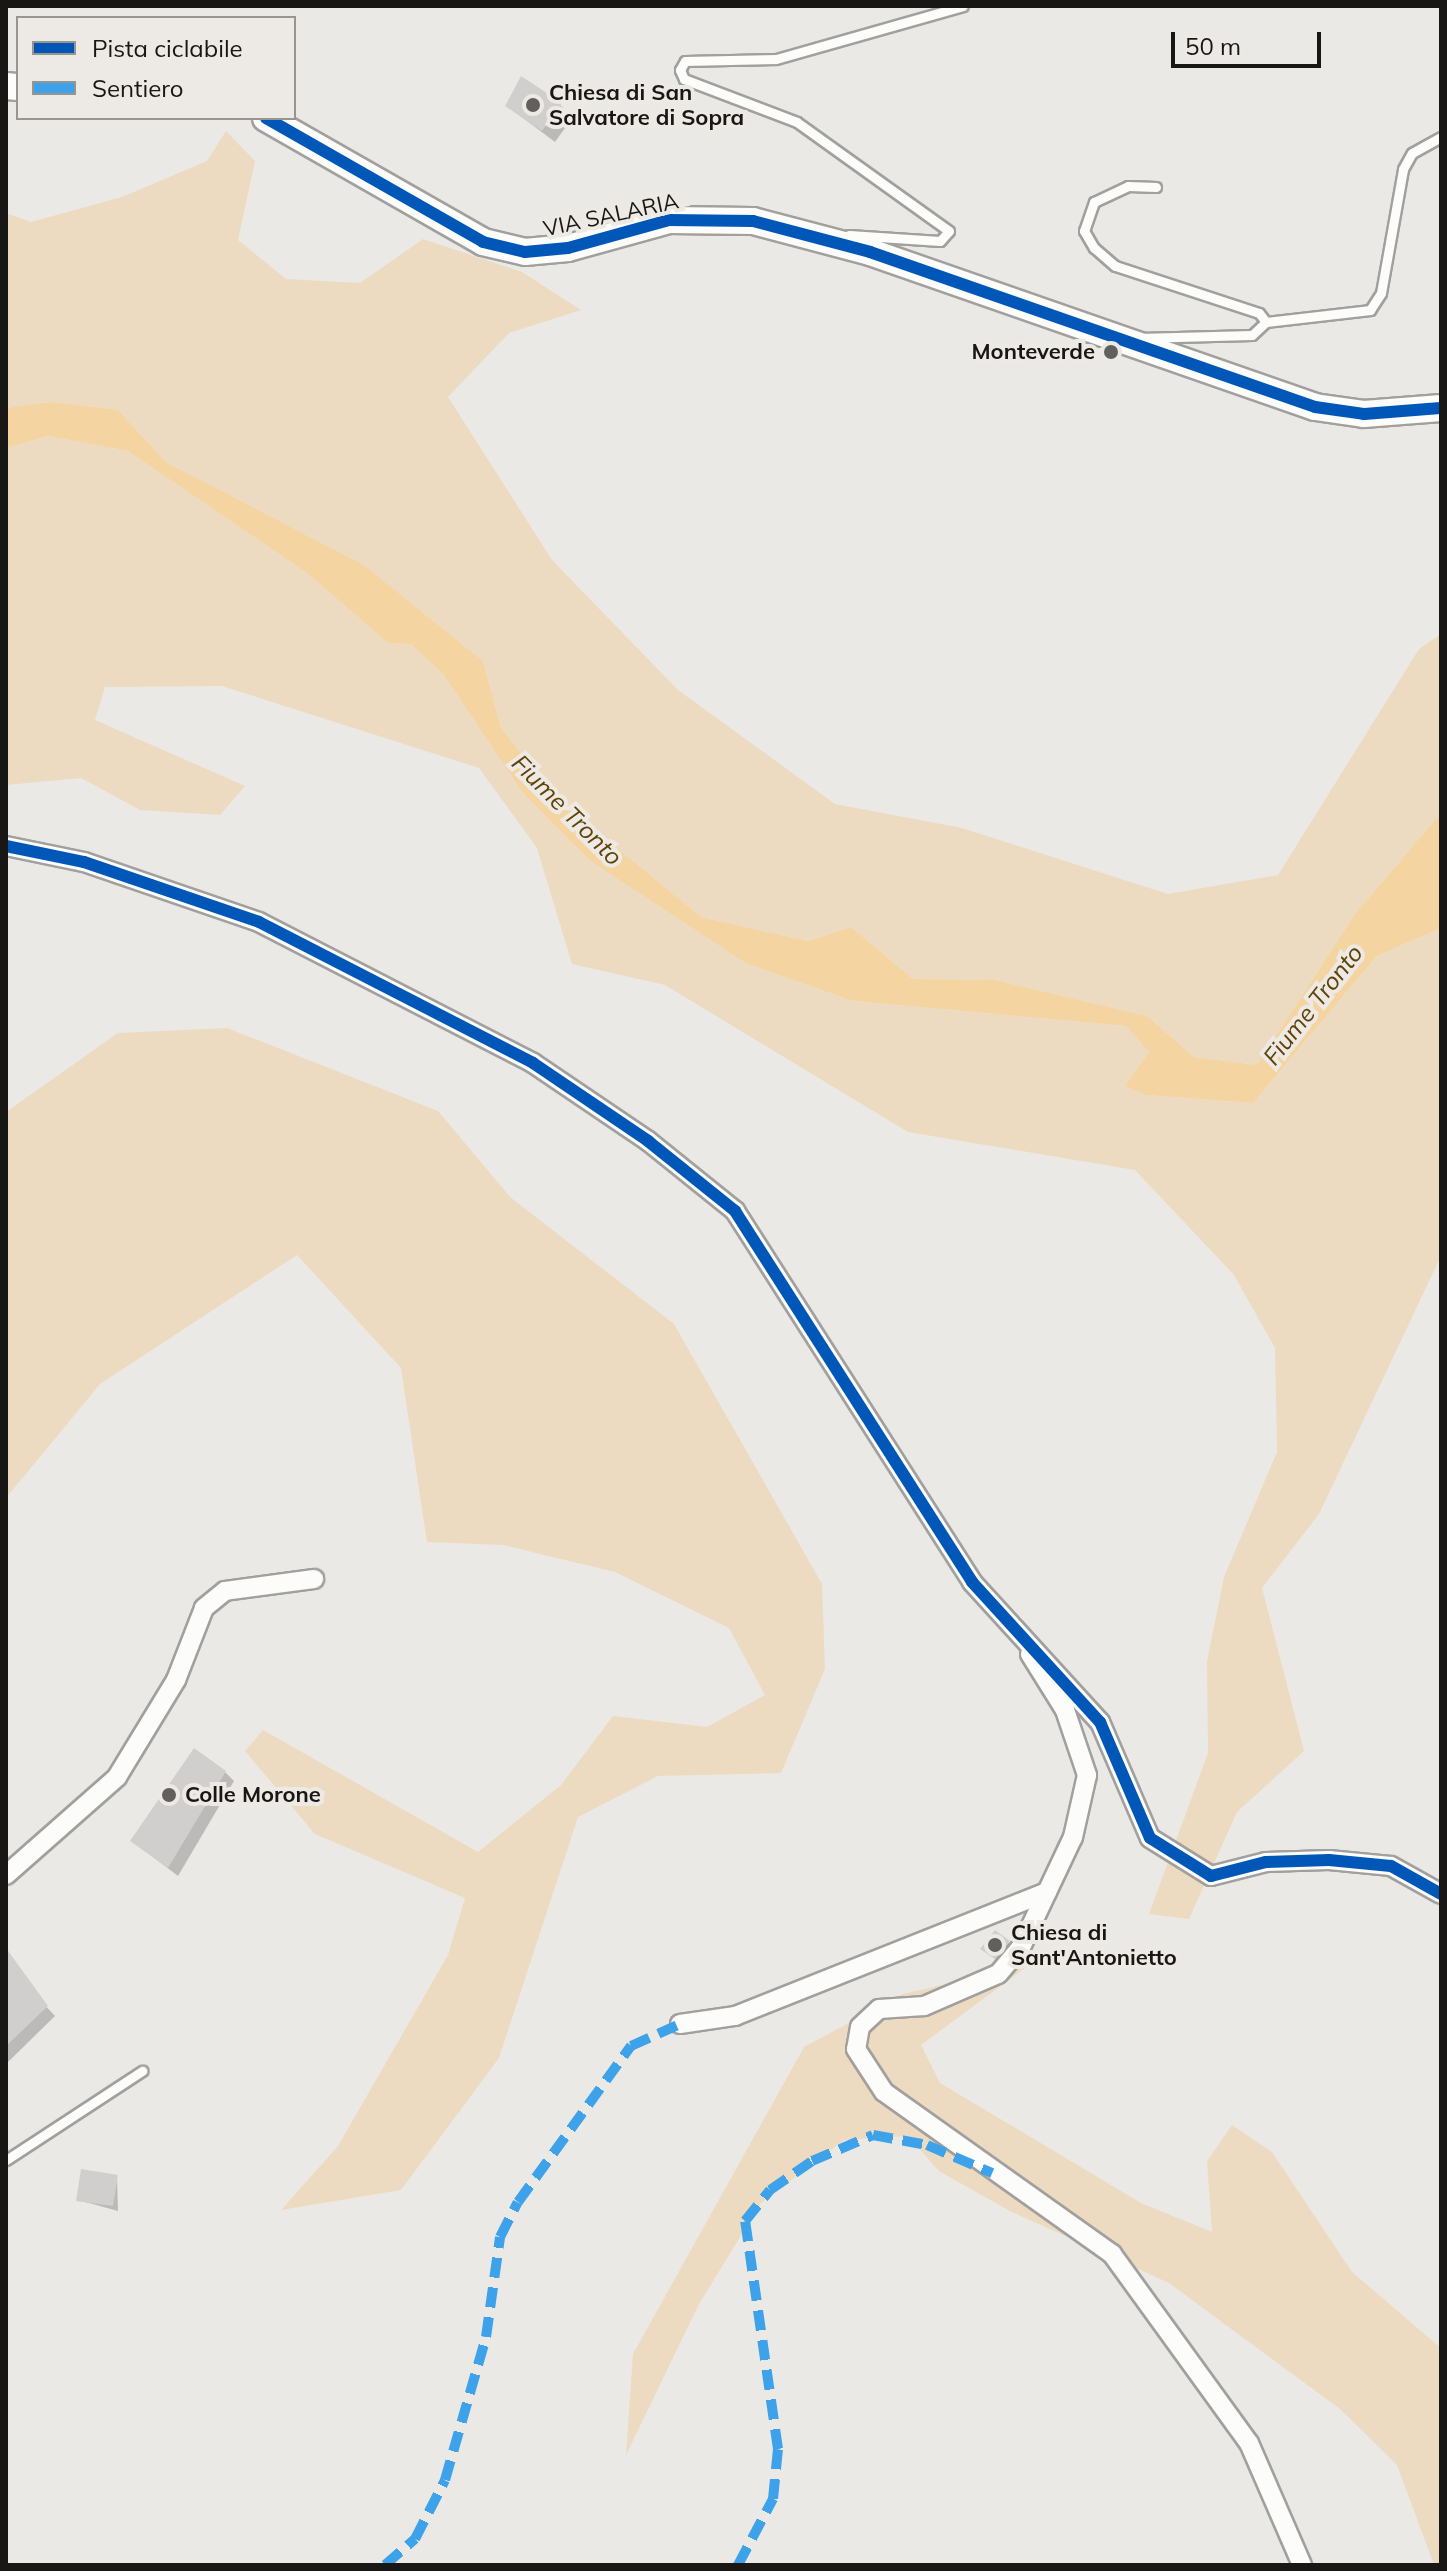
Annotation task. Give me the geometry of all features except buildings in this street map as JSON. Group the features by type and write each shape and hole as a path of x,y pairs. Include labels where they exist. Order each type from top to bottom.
{"main road":[{"name":"VIA SALARIA","path":"269,120 436,221 525,252 715,217 836,242 1315,407 1364,414 1441,408"}],"street":[{"path":"6,846 84,862 259,922 533,1063 648,1141 735,1211 902,1478 1017,1634 1065,1710 1087,1775 1073,1837 1021,1947 998,1974 924,2006 879,2009 860,2027 856,2049 884,2092 1112,2254 1249,2443 1302,2565"},
{"path":"6,1875 117,1777 176,1680 204,1608 225,1591 314,1579"},
{"path":"1017,1634 1100,1722 1150,1838 1211,1876 1266,1862 1329,1860 1391,1866 1441,1894"},
{"path":"680,2024 735,2016 1047,1892"}],"lane":[{"path":"836,242 848,235 940,241 949,231 797,122 684,79 680,70 685,61 776,59 963,6"},
{"path":"1123,343 1146,335 1252,335 1266,322 1370,310 1381,293 1403,169 1412,153 1441,137"},
{"path":"1156,187 1128,186 1094,202 1084,231 1094,248 1115,266 1259,313 1266,322"},
{"path":"6,2160 142,2071"}],"shaded area":[{"path":"226,131 255,161 238,240 286,279 360,283 423,239 522,272 581,310 509,333 448,397 552,560 678,690 835,804 962,828 1168,894 1278,875 1419,649 1441,634 1441,813 1355,914 1257,1065 1194,1057 1147,1016 995,980 913,979 851,927 808,941 701,917 559,800 501,728 483,661 364,565 166,462 118,410 51,402 6,408 6,213 31,222 122,197 207,161"},
{"path":"48,436 128,451 307,573 388,643 411,644 444,675 522,792 588,859 854,1001 1126,1026 1149,1052 1126,1085 1146,1095 1253,1103 1377,956 1441,928 1441,1256 1319,1514 1262,1588 1304,1751 1237,1812 1189,1919 1149,1914 1208,1753 1207,1661 1224,1577 1277,1452 1275,1348 1234,1275 1135,1170 908,1132 665,985 572,964 537,848 479,768 222,686 105,687 95,720 245,786 220,815 140,810 81,778 6,785 6,448"},
{"path":"227,1028 438,1111 510,1197 674,1324 822,1584 825,1669 781,1773 658,1776 578,1817 499,2058 401,2190 281,2210 338,2146 448,1955 465,1898 315,1834 245,1751 263,1730 478,1852 561,1785 613,1716 707,1727 765,1695 729,1628 615,1572 503,1545 427,1542 401,1368 297,1255 100,1384 6,1498 6,1112 118,1033"},
{"path":"1029,1965 921,2045 940,2083 1141,2203 1212,2232 1207,2161 1232,2125 1272,2152 1352,2272 1441,2348 1441,2565 1434,2565 1397,2465 1340,2409 1169,2283 1008,2210 939,2171 908,2136 844,2140 761,2203 699,2304 626,2455 633,2354 804,2047 903,1994"}],"water":[{"name":"Fiume Tronto","path":"51,402 118,410 166,462 364,565 483,661 501,728 559,800 701,917 808,941 851,927 913,979 995,980 1147,1016 1194,1057 1257,1065 1355,914 1441,813 1441,928 1377,956 1253,1103 1146,1095 1125,1086 1149,1052 1126,1026 854,1001 746,963 588,859 522,792 444,675 411,644 388,643 307,573 128,451 48,436 6,448 6,408"}],"marked path":[{"path":"385,2565 415,2539 445,2480 486,2337 500,2237 518,2202 631,2046 680,2024"},
{"path":"738,2565 773,2499 778,2449 745,2221 770,2190 812,2161 873,2135 927,2145 992,2173"}],"cycle path":[{"path":"270,120 483,242 525,252 568,248 669,220 753,221 870,252 1315,407 1364,414 1441,408"},
{"path":"6,846 84,862 259,922 533,1063 648,1141 735,1211 972,1582 1100,1722 1150,1838 1211,1876 1266,1862 1329,1860 1391,1866 1441,1894"}],"place":[{"name":"Chiesa di San Salvatore di Sopra","path":"533,105"},
{"name":"Monteverde","path":"1111,352"},
{"name":"Colle Morone","path":"169,1795"},
{"name":"Chiesa di Sant'Antonietto","path":"995,1945"}]}
